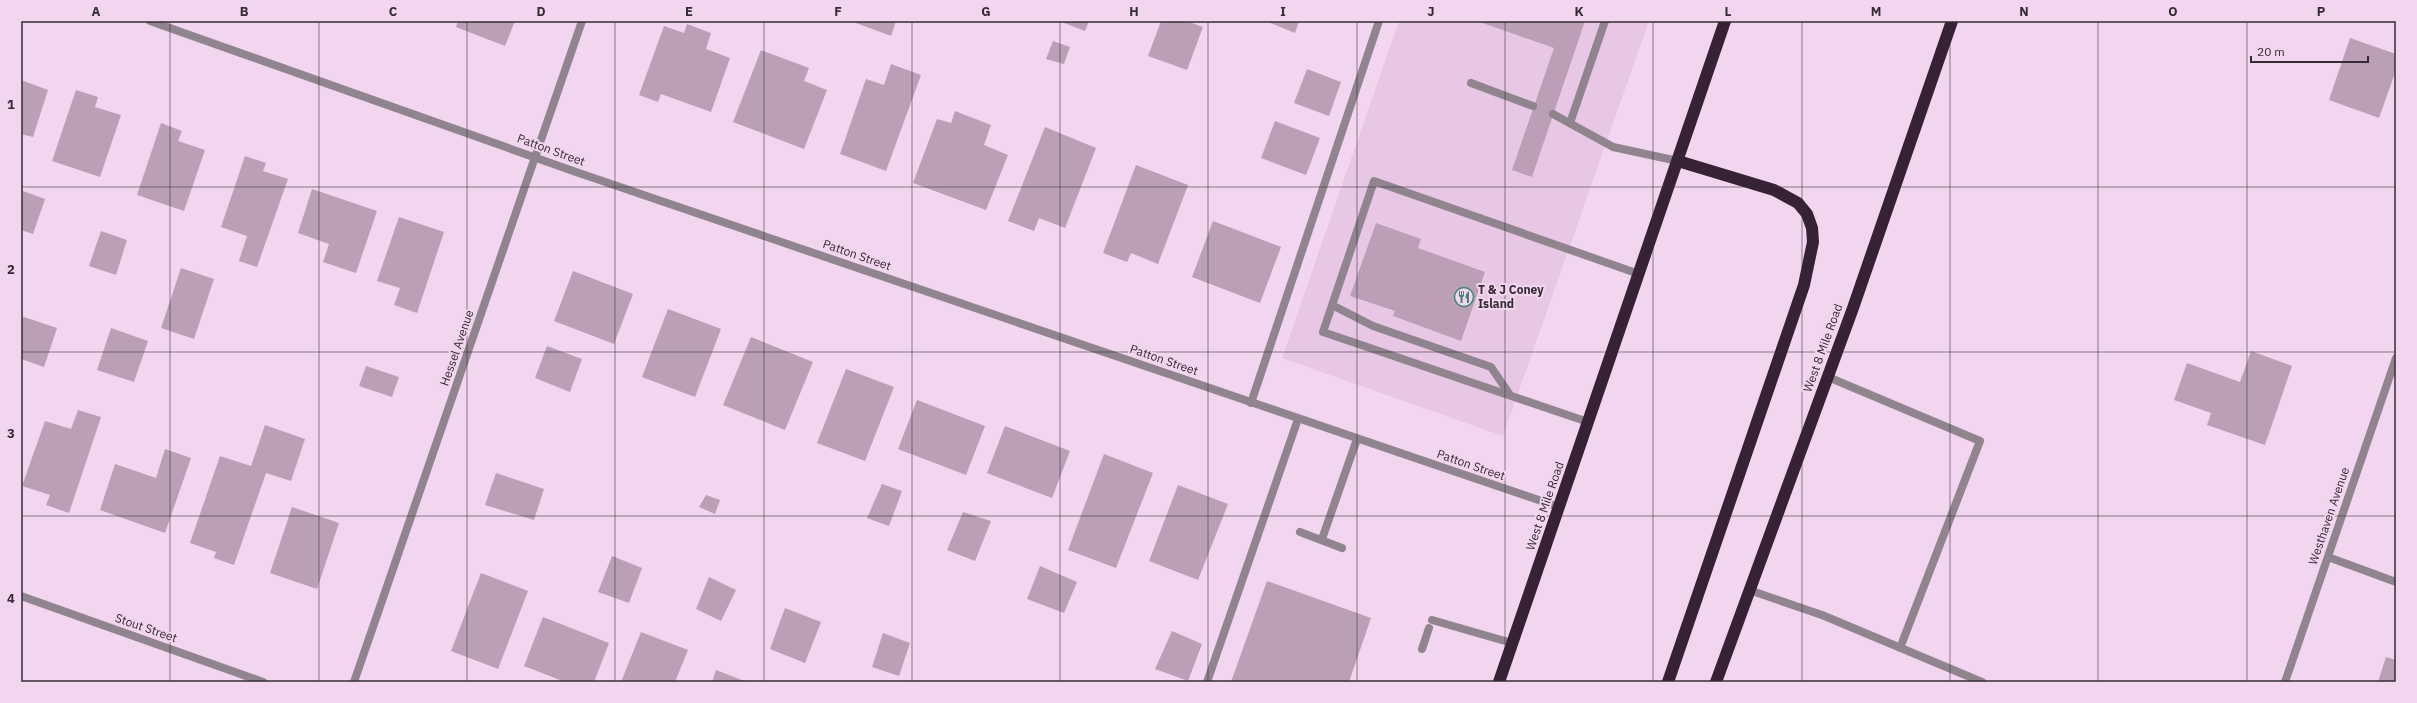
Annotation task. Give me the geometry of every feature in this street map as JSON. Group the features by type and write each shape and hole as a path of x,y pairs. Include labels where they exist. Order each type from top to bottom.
{"highway":[{"name":"West 8 Mile Road","path":"1499,682 1640,274 1725,21"},
{"name":"West 8 Mile Road","path":"1716,682 1828,377 1952,21"},
{"path":"1668,682 1804,285 1811,262 1813,242 1812,228 1807,214 1788,195 1761,185 1678,161"}],"street":[{"name":"Patton Street","path":"150,21 535,156 1251,403 1559,507"},
{"name":"Hessel Avenue","path":"354,682 582,21"},
{"path":"1251,403 1379,21"},
{"path":"1570,123 1605,21"},
{"path":"1471,83 1534,106"},
{"path":"1553,114 1613,147 1678,161"},
{"path":"1588,422 1323,332 1374,181 1640,274"},
{"path":"1332,305 1373,326 1491,366 1510,395"},
{"name":"Westhaven Avenue","path":"2285,682 2396,358"},
{"path":"1828,377 1980,441 1900,648"},
{"path":"1207,682 1298,419"},
{"path":"1322,539 1358,439"},
{"path":"1300,532 1322,539 1342,548"},
{"path":"2328,558 2396,582"},
{"path":"1749,590 1822,615 1982,682"},
{"name":"Stout Street","path":"21,596 263,682"},
{"path":"1422,649 1430,624 1512,643"}],"shaded area":[{"path":"1399,21 1649,21 1503,436 1282,358"}],"building":[{"path":"458,21 515,21 505,46 456,27"},
{"path":"857,21 896,21 891,36 856,23"},
{"path":"1059,21 1089,21 1085,31"},
{"path":"1161,21 1186,21 1203,27 1187,70 1148,56"},
{"path":"1266,21 1299,21 1295,33"},
{"path":"1477,21 1585,21 1532,177 1512,170 1554,48"},
{"path":"687,24 711,33 706,49 730,58 711,112 661,94 658,102 639,95 664,26 684,33"},
{"path":"2350,38 2396,54 2396,70 2379,118 2329,100"},
{"path":"1053,41 1070,47 1064,64 1046,59"},
{"path":"761,50 809,68 804,81 827,90 804,149 733,122"},
{"path":"891,64 921,75 886,171 840,154 866,79 884,85"},
{"path":"1307,69 1341,82 1329,116 1294,103"},
{"path":"21,80 48,90 33,137 21,134"},
{"path":"76,90 98,97 95,107 121,115 100,177 52,161"},
{"path":"955,111 991,125 984,145 1008,155 986,210 913,183 937,119 951,123"},
{"path":"1275,121 1320,138 1306,175 1261,158"},
{"path":"161,123 182,131 178,141 205,150 184,211 137,195"},
{"path":"1045,127 1096,148 1065,228 1039,218 1034,231 1008,221"},
{"path":"245,156 266,163 263,171 288,179 257,267 239,261 247,236 221,227"},
{"path":"1136,165 1188,185 1158,264 1131,253 1127,262 1103,253"},
{"path":"312,189 377,211 356,273 323,262 329,244 298,233"},
{"path":"23,191 45,199 33,234 21,230 21,197"},
{"path":"399,217 444,232 417,313 394,305 400,288 377,281"},
{"path":"1213,221 1281,247 1260,303 1192,277"},
{"path":"1376,223 1421,239 1418,248 1485,272 1461,341 1393,316 1395,311 1350,296"},
{"path":"101,231 127,240 116,275 89,266"},
{"path":"181,268 214,279 194,339 161,328"},
{"path":"573,271 633,294 614,344 554,321"},
{"path":"668,309 721,329 695,397 642,377"},
{"path":"21,316 57,328 44,367 21,359"},
{"path":"111,328 148,341 134,382 97,370"},
{"path":"751,337 813,362 785,430 723,405"},
{"path":"547,346 582,359 570,392 535,378"},
{"path":"2251,351 2292,366 2265,445 2207,425 2211,413 2174,400 2187,363 2240,382"},
{"path":"366,366 399,377 392,397 359,386"},
{"path":"846,369 894,387 865,461 817,443"},
{"path":"917,400 985,426 966,475 898,449"},
{"path":"78,410 101,417 69,513 46,505 50,495 22,486 45,421 71,429"},
{"path":"265,425 305,439 291,481 266,473 234,565 214,558 216,552 190,543 220,456 251,466"},
{"path":"1005,426 1070,451 1052,498 987,473"},
{"path":"165,449 191,458 165,533 100,510 115,464 156,478"},
{"path":"1104,454 1153,473 1116,568 1068,550"},
{"path":"496,473 544,489 534,520 485,505"},
{"path":"882,484 902,491 889,526 867,518"},
{"path":"1178,485 1228,504 1198,580 1149,561"},
{"path":"706,495 720,500 715,514 699,507"},
{"path":"292,507 339,523 317,589 270,573"},
{"path":"963,512 991,521 975,561 947,550"},
{"path":"612,556 642,568 629,603 598,592"},
{"path":"1040,566 1077,582 1064,613 1027,599"},
{"path":"481,573 528,591 498,669 451,651"},
{"path":"709,577 736,590 721,621 696,609"},
{"path":"1267,581 1371,618 1349,682 1231,682"},
{"path":"785,608 821,622 805,663 770,649"},
{"path":"543,617 609,643 594,682 565,682 524,666"},
{"path":"1172,631 1202,644 1188,681 1155,669"},
{"path":"641,632 688,650 675,682 621,682"},
{"path":"883,633 910,643 899,676 872,667"},
{"path":"2386,657 2396,660 2396,682 2378,682"},
{"path":"716,670 747,682 712,682"}],"place":[{"name":"T & J Coney Island","path":"1464,297"}]}
